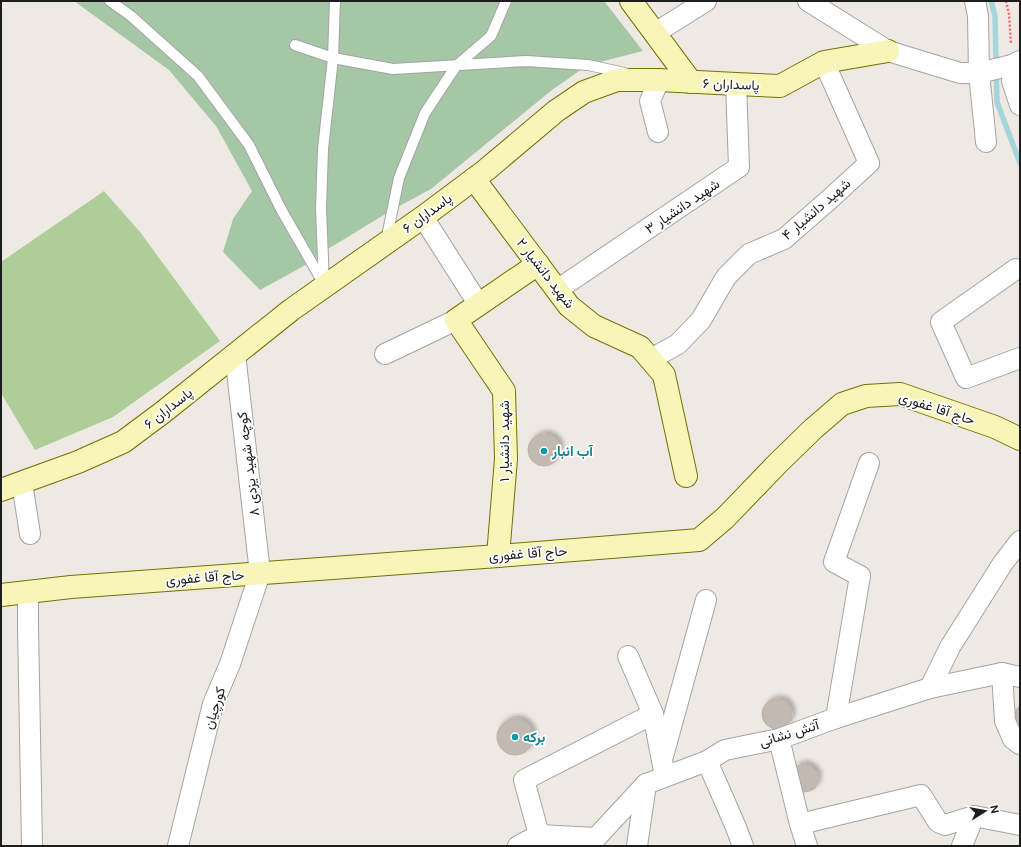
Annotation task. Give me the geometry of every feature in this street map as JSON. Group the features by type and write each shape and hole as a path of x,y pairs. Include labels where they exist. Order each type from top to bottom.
{"street":[{"path":"631,1 691,82"},
{"path":"655,33 706,1"},
{"path":"808,1 888,51 960,73 979,73 1016,63 1012,81 1020,105"},
{"path":"976,1 978,16 979,73 986,142"},
{"name":"پاسداران ۶","path":"1,490 78,462 123,442 162,413 291,310 423,217 474,179 556,111 584,92 617,80 659,80 780,86 824,62 888,51"},
{"name":"شهید دانشیار ۴","path":"651,359 678,344 701,320 726,277 749,254 784,239 869,163 824,62"},
{"path":"658,132 650,100 659,80"},
{"name":"شهید دانشیار ۳","path":"557,290 739,167 736,84"},
{"name":"شهید دانشیار ۲","path":"474,179 569,306 594,326 640,347 664,375 686,476"},
{"path":"423,217 479,305"},
{"path":"386,354 456,320 538,264"},
{"path":"1019,272 941,322 966,378 1020,358"},
{"name":"شهید دانشیار ۱","path":"456,320 504,391 506,460 498,556"},
{"name":"کوچه شهید یزدی ۸","path":"235,354 260,573"},
{"name":"حاج آقا غفوری","path":"1,595 71,587 699,540 725,518 776,464 813,429 842,404 866,396 900,394 995,427 1020,439"},
{"name":"حاج آقا غفوری","path":"995,427 1020,430"},
{"path":"836,718 860,576 834,562 869,463"},
{"path":"22,483 30,534"},
{"path":"930,688 950,647 1003,563 1020,541"},
{"name":"کورچیان","path":"178,846 213,704 230,664 260,573"},
{"path":"28,592 32,846"},
{"path":"664,768 706,600"},
{"path":"628,656 653,714 664,768"},
{"path":"1011,675 1005,721 1013,739 1020,744"},
{"name":"آتش نشانی","path":"591,842 646,784 664,768 707,761 725,750 779,739 836,718 930,688 1011,675"},
{"path":"539,835 524,780 653,714"},
{"path":"779,739 800,824 807,846"},
{"path":"707,761 743,846"},
{"path":"637,846 646,784"},
{"path":"800,824 921,795 938,822 945,825 974,816 1020,825"},
{"path":"962,846 974,816"},
{"path":"518,846 539,835 591,842"}],"lane":[{"path":"110,1 131,16 198,76 249,145 282,212 325,286"},
{"path":"325,286 321,208 323,156 333,58 335,1"},
{"path":"386,243 399,178 425,114 456,66 492,36 506,1"},
{"path":"295,45 333,58 393,69 526,61 588,65 659,80"}],"path":[{"path":"1006,1 1016,63"}],"green space":[{"path":"74,1 604,1 643,51 588,65 552,90 431,189 392,210 323,252 311,262 260,290 223,252 233,219 252,191 216,126 169,70"},
{"path":"104,191 140,232 220,341 113,417 35,450 1,393 1,262"}],"building":[{"name":"آب انبار","path":"544,434 555,439 560,450 555,461 544,466 533,461 528,450 533,439"},
{"path":"777,699 788,703 792,714 788,725 777,729 766,725 762,714 766,703"},
{"path":"1020,706 1020,733 1015,725 1014,715"},
{"name":"برکه","path":"515,719 525,722 530,727 533,737 530,747 525,752 515,755 505,752 500,747 497,737 500,727 505,722"},
{"path":"805,764 814,769 818,778 815,788 804,792 798,791 795,767"}],"waterway":[{"path":"991,1 995,16 997,102 1020,163"}],"place":[{"name":"آب انبار","path":"544,451"},
{"name":"برکه","path":"515,737"}]}
